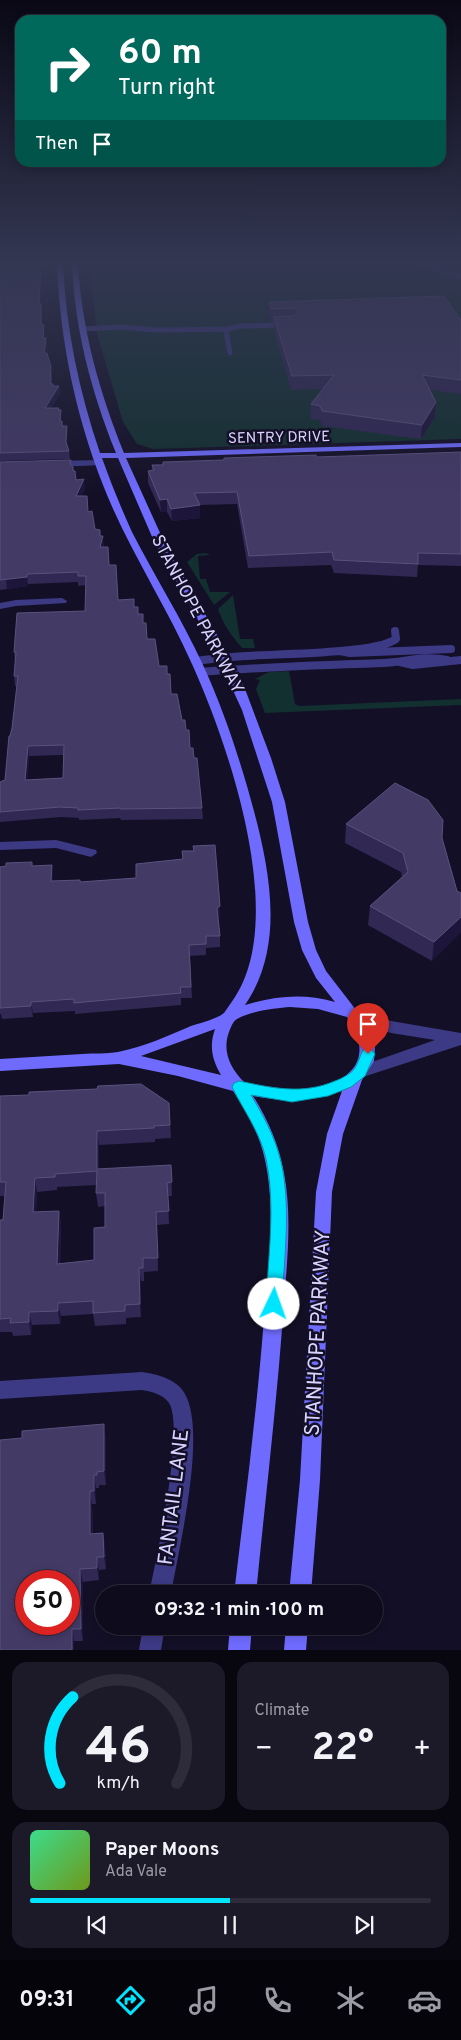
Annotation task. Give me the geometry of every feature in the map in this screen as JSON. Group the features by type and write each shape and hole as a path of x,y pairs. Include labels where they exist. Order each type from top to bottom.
{"main road":[{"name":"STANHOPE PARKWAY","path":"68,341 72,368 99,459 124,522 197,666 215,708 237,770 253,828 264,907 263,935 258,965 250,985 231,1016"},
{"name":"STANHOPE PARKWAY","path":"85,341 102,406 122,458 160,543 226,663 246,706 275,787 306,943 314,963 326,984 353,1015"},
{"name":"SENTRY DRIVE","path":"99,459 461,445"},
{"name":"SENTRY DRIVE","path":"122,458 461,449"},
{"path":"0,1065 118,1058 178,1070 274,1094 310,1095 346,1083 358,1074 368,1054 361,1024 353,1015 315,1002 292,1000 266,1004 231,1016 176,1039 118,1058"},
{"path":"231,1016 221,1032 219,1052 228,1074 238,1086 268,1140 273,1158 279,1198 269,1382 246,1585"},
{"name":"STANHOPE PARKWAY","path":"301,1585 310,1480 324,1192 335,1134 358,1074"},
{"path":"239,1650 240,1635"},
{"path":"295,1650 296,1635"}],"street":[{"path":"49,461 99,459"},
{"path":"0,606 16,603 62,601"},
{"path":"0,846 37,843 56,844 91,853"},
{"path":"353,1015 391,1027 459,1039"},
{"path":"358,1074 459,1039"},
{"name":"FANTAIL LANE","path":"0,1390 142,1381 156,1383 170,1391 179,1402 184,1423 184,1448 161,1585"},
{"path":"150,1650 152,1635"}],"lane":[{"path":"228,341 230,353"},
{"path":"197,666 337,651 349,647 388,645 396,639 395,631"},
{"path":"337,651 350,653 451,650"},
{"path":"197,666 226,663 399,662 411,658 433,657 461,660"}],"green space":[{"path":"99,341 461,341 461,439 153,449 137,444 123,422"},
{"path":"206,553 210,555 198,556 200,579 206,579 210,592 230,592 214,605 187,562 197,554"},
{"path":"233,595 240,639 253,639 255,648 242,648 228,630 220,615 218,609"},
{"path":"289,671 295,704 299,706 461,699 461,705 265,713 256,689 260,680 255,679 269,672"}],"building":[{"path":"0,341 46,341 44,353 47,353 51,367 50,384 59,386 45,408 59,408 58,410 61,410 60,421 62,421 62,426 67,426 66,442 69,451 0,453"},
{"path":"281,341 461,341 461,380 422,375 436,402 422,425 322,411 320,406 311,404 334,375 292,376"},
{"path":"461,452 461,554 418,553 418,564 334,560 332,552 249,556 237,492 194,493 200,505 171,509 167,499 160,500 148,471 154,470 152,465 163,465 163,462 224,460 224,458"},
{"path":"71,460 70,464 73,467 73,471 75,471 76,480 84,479 76,496 87,496 88,512 92,511 95,529 100,530 100,536 103,536 100,547 108,547 109,565 116,565 118,600 134,599 134,607 138,607 138,614 143,614 143,623 146,623 147,639 155,639 159,666 167,666 167,674 170,674 171,694 177,694 182,720 185,720 186,730 189,730 190,748 193,748 194,758 197,758 202,808 78,810 78,808 60,807 0,812 0,782 5,780 18,676 14,676 17,613 85,611 86,576 78,576 78,572 27,574 27,577 0,580 0,462","holes":["64,745 63,778 25,780 28,746"]},
{"path":"395,783 428,800 443,820 442,838 457,891 461,893 461,917 434,942 370,906 408,872 403,853 346,824"},
{"path":"215,845 220,906 217,908 220,936 206,936 206,944 189,945 191,987 180,987 181,993 74,1003 74,999 31,1002 31,1006 0,1008 0,867 6,866 6,863 32,862 32,866 52,865 51,881 80,880 80,882 136,878 136,864 183,859 182,851 194,851 193,846"},
{"path":"141,1084 169,1103 170,1125 154,1126 154,1128 97,1131 97,1169 171,1165 172,1182 167,1183 169,1211 156,1212 158,1258 143,1258 143,1268 139,1268 140,1304 125,1305 125,1311 93,1313 93,1301 58,1303 58,1311 29,1312 29,1322 10,1323 11,1318 0,1319 0,1220 3,1220 6,1182 0,1182 0,1096 29,1095 29,1092 97,1089 98,1086","holes":["97,1171 96,1193 105,1193 105,1227 94,1228 94,1260 57,1264 59,1211 33,1212 35,1178 55,1177 55,1174"]},
{"path":"104,1424 104,1471 97,1472 97,1475 94,1475 94,1491 90,1491 90,1534 103,1533 104,1557 97,1557 97,1568 80,1569 81,1629 80,1570 15,1570 15,1635 72,1635 72,1650 0,1650 0,1440 22,1438 22,1431"}],"route":[{"path":"274,1304 279,1198 273,1158 261,1125 239,1087 292,1096 323,1092 346,1083 360,1072 368,1054"}]}
